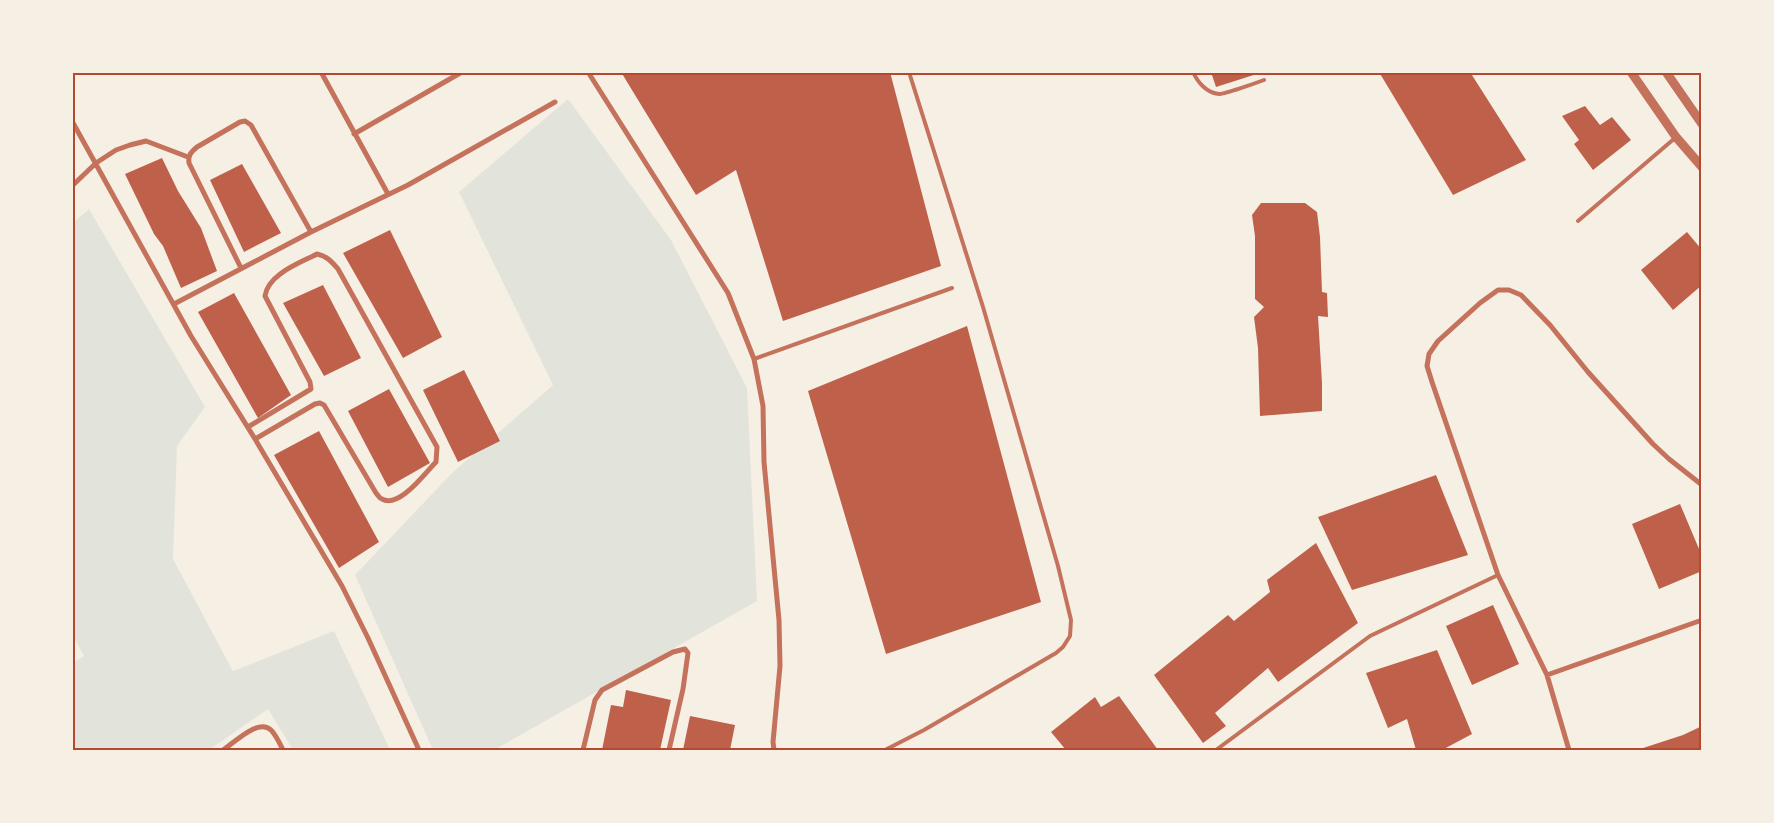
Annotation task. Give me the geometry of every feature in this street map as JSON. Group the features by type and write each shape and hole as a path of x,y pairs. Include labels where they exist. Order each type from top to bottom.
{"street":[{"path":"321,72 388,194"},
{"path":"588,72 728,293 754,359 763,406 764,462 779,620 780,666 772,742 774,750"},
{"path":"1631,72 1676,137 1702,167"},
{"path":"1666,72 1702,124"},
{"path":"354,134 462,73"},
{"path":"174,304 311,232 408,185 555,102"},
{"path":"72,121 191,336 248,427 342,586 419,750"},
{"path":"241,268 189,163 188,157 197,147 240,122 245,121 251,125 311,232"},
{"path":"72,186 96,163 116,150 146,141 188,157"},
{"path":"248,427 311,389 310,382 265,296 266,288 280,275 317,254 324,255 338,269 437,447 436,462 404,496 392,501 382,499 376,493 324,405 320,402 255,439"},
{"path":"1569,750 1546,675 1498,575 1427,366 1429,354 1438,341 1498,290 1509,290 1521,295 1535,308 1588,372 1653,444 1702,485"},
{"path":"1546,675 1702,620"},
{"path":"582,750 595,700 602,690 673,652 685,649 688,653 683,689 668,750"},
{"path":"223,750 253,728 259,726 266,727 272,731 283,750"}],"lane":[{"path":"884,750 924,730 1056,653 1064,647 1070,636 1071,620 1058,566 988,326 909,72"},
{"path":"1193,72 1197,82 1205,89 1219,94 1264,80"},
{"path":"1578,221 1676,137"},
{"path":"754,359 952,288"},
{"path":"1216,750 1370,636 1498,575"}],"shaded area":[{"path":"568,99 671,240 747,388 757,601 494,750 433,750 355,575 453,472 553,385 459,192"},
{"path":"89,209 205,407 177,446 173,559 233,671 334,631 390,750 293,750 268,709 209,750 73,750 73,663 84,656 72,634 72,224"}],"building":[{"path":"621,72 890,72 941,266 783,321 736,170 696,195"},
{"path":"1211,72 1260,72 1260,73 1216,87"},
{"path":"1379,72 1470,72 1526,160 1453,195"},
{"path":"1585,106 1600,125 1612,117 1631,140 1593,170 1574,144 1579,140 1562,116"},
{"path":"162,158 178,191 201,228 217,271 181,288 163,246 154,234 125,174"},
{"path":"242,164 281,233 244,252 210,180"},
{"path":"1261,203 1305,203 1317,212 1322,292 1327,293 1328,317 1318,316 1322,411 1260,416 1258,348 1254,317 1264,307 1255,299 1255,236 1252,215"},
{"path":"390,230 442,337 403,358 343,253"},
{"path":"1687,232 1702,250 1702,285 1673,310 1641,270"},
{"path":"323,285 361,358 324,376 283,303"},
{"path":"234,293 291,395 258,418 198,312"},
{"path":"967,326 1041,602 886,654 808,391"},
{"path":"464,370 500,441 458,462 423,390"},
{"path":"389,389 430,463 388,487 348,411"},
{"path":"319,431 379,542 339,568 274,455"},
{"path":"1436,475 1468,555 1352,590 1318,517"},
{"path":"1680,504 1702,556 1702,571 1659,589 1632,524"},
{"path":"1316,543 1358,623 1278,682 1268,668 1215,713 1226,726 1203,743 1154,675 1228,615 1234,621 1270,592 1267,580"},
{"path":"1493,605 1519,664 1472,685 1446,626"},
{"path":"1437,650 1472,734 1442,750 1416,750 1407,719 1388,728 1366,673"},
{"path":"626,690 671,700 660,750 602,750 611,705 623,707"},
{"path":"1119,696 1158,750 1066,750 1051,732 1095,697 1101,707"},
{"path":"690,716 735,725 730,750 683,750"},
{"path":"1702,726 1702,750 1637,750 1683,735"}]}
